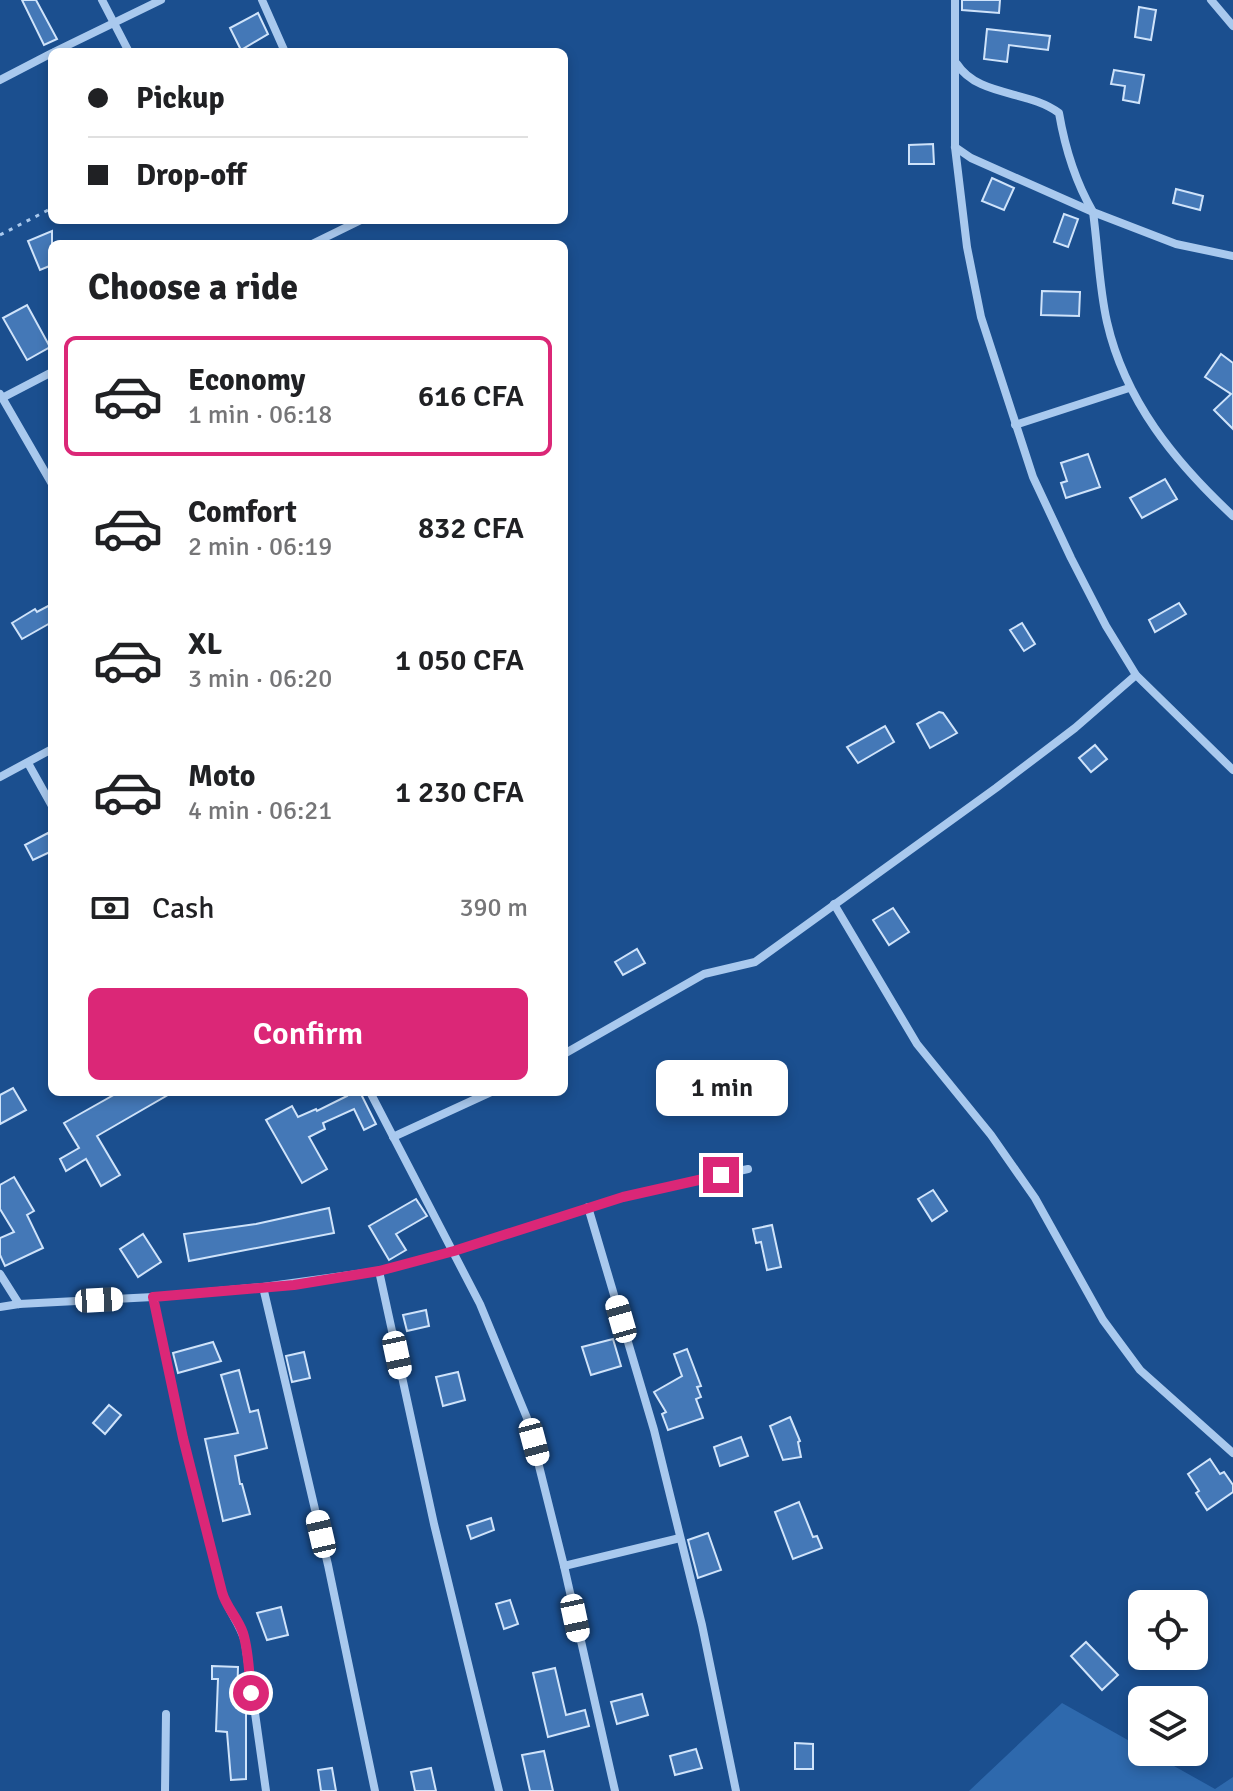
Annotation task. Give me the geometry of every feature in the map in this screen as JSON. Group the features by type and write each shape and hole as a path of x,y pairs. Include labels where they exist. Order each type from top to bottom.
{"street":[{"path":"102,0 127,48"},
{"path":"63,48 161,0"},
{"path":"262,0 283,48"},
{"path":"955,0 955,147 967,247 981,317 1033,477 1106,626 1136,675 1233,770"},
{"path":"1211,0 1233,26"},
{"path":"0,80 48,56"},
{"path":"957,63 967,75 991,88 1027,97 1059,113 1066,151 1093,212 1106,319 1115,355 1129,388 1184,467 1233,516"},
{"path":"955,147 971,158 1093,212 1176,244 1233,256"},
{"path":"320,240 353,224"},
{"path":"48,374 1,396 48,477"},
{"path":"1015,425 1129,388"},
{"path":"568,1052 704,974 755,962 996,788 1075,728 1136,675"},
{"path":"0,777 48,751"},
{"path":"28,763 48,799"},
{"path":"834,904 917,1044 991,1135 1035,1198 1103,1320 1140,1370 1233,1453"},
{"path":"372,1096 454,1251 504,1359 527,1418 615,1791"},
{"path":"393,1137 482,1096"},
{"path":"0,1307 263,1287 379,1271 454,1251 588,1207 748,1169"},
{"path":"588,1207 654,1430 702,1625 736,1791"},
{"path":"379,1271 437,1537 499,1791"},
{"path":"0,1274 19,1304"},
{"path":"263,1287 328,1565 375,1791"},
{"path":"153,1297 183,1438 222,1592 226,1605 242,1629 245,1642 266,1791"},
{"path":"564,1566 680,1538"},
{"path":"165,1791 166,1714"}],"path":[{"path":"0,235 48,210"}],"shaded area":[{"path":"1062,1703 1128,1740 1128,1766 1174,1766 1215,1789 1233,1777 1233,1791 969,1791"}],"building":[{"path":"22,0 36,0 57,39 44,45"},
{"path":"962,0 1000,0 999,13 962,10"},
{"path":"1139,7 1156,10 1151,40 1135,37"},
{"path":"258,13 268,34 240,48 230,28"},
{"path":"987,29 1050,36 1048,50 1009,45 1007,62 984,59"},
{"path":"1114,70 1144,75 1139,103 1123,100 1125,86 1111,84"},
{"path":"933,144 934,164 909,164 909,145"},
{"path":"992,178 1014,188 1004,210 982,201"},
{"path":"1176,189 1203,196 1200,210 1173,203"},
{"path":"1064,214 1078,219 1068,247 1054,242"},
{"path":"52,231 52,240 48,240 48,267 40,270 28,241"},
{"path":"1042,291 1080,292 1079,316 1041,315"},
{"path":"27,305 48,348 27,360 3,318"},
{"path":"1221,354 1233,363 1233,429 1214,410 1231,394 1205,377"},
{"path":"1088,454 1100,487 1066,498 1061,483 1067,481 1061,463"},
{"path":"1165,479 1177,499 1142,518 1130,498"},
{"path":"1179,603 1186,614 1155,632 1149,620"},
{"path":"48,606 48,624 22,639 12,623 35,609 37,612"},
{"path":"1022,623 1035,644 1024,651 1010,630"},
{"path":"939,712 957,733 930,748 917,724"},
{"path":"885,726 894,742 858,763 847,747"},
{"path":"1095,745 1107,759 1091,772 1079,758"},
{"path":"48,833 48,853 33,860 25,845"},
{"path":"893,908 909,932 889,945 873,920"},
{"path":"637,949 645,963 623,975 615,962"},
{"path":"13,1088 26,1110 0,1124 0,1095"},
{"path":"112,1096 166,1096 97,1136 120,1175 101,1186 86,1159 66,1171 60,1159 79,1148 64,1123"},
{"path":"347,1096 362,1096 376,1124 364,1130 354,1109 323,1123 325,1129 309,1137 327,1169 302,1183 266,1120 292,1106 298,1117"},
{"path":"14,1177 34,1211 27,1215 43,1248 5,1266 0,1255 0,1238 14,1232 0,1209 0,1185"},
{"path":"933,1190 947,1211 932,1221 918,1199"},
{"path":"416,1199 427,1216 396,1234 406,1250 389,1260 369,1226"},
{"path":"329,1208 334,1233 189,1261 184,1234 256,1224"},
{"path":"772,1225 781,1267 767,1270 761,1242 756,1243 753,1229"},
{"path":"143,1234 161,1262 138,1277 120,1249"},
{"path":"426,1310 429,1326 407,1331 403,1315"},
{"path":"613,1339 621,1366 591,1375 582,1347"},
{"path":"213,1342 221,1361 178,1373 173,1353"},
{"path":"687,1349 701,1386 697,1387 701,1397 696,1399 703,1418 668,1430 662,1414 666,1412 654,1392 682,1376 674,1354"},
{"path":"304,1352 310,1378 292,1382 286,1356"},
{"path":"239,1370 250,1412 258,1410 267,1448 235,1456 250,1514 223,1521 205,1439 238,1433 221,1375"},
{"path":"458,1372 465,1400 443,1406 436,1377"},
{"path":"109,1405 121,1415 105,1434 93,1423"},
{"path":"790,1417 800,1441 801,1457 783,1460 770,1426"},
{"path":"741,1437 748,1456 720,1466 714,1447"},
{"path":"1210,1459 1220,1474 1224,1472 1233,1485 1233,1492 1207,1510 1188,1474"},
{"path":"799,1502 813,1537 817,1536 822,1548 793,1559 775,1512"},
{"path":"491,1518 494,1530 471,1539 467,1526"},
{"path":"708,1533 721,1570 698,1578 688,1540"},
{"path":"510,1600 518,1624 504,1629 496,1604"},
{"path":"281,1607 288,1635 267,1640 257,1613"},
{"path":"1086,1642 1118,1675 1102,1690 1071,1656"},
{"path":"212,1666 238,1667 237,1701 246,1701 246,1779 231,1780 227,1732 216,1731 218,1679 212,1679"},
{"path":"555,1668 566,1715 585,1710 589,1726 548,1737 533,1673"},
{"path":"642,1694 648,1715 617,1724 611,1702"},
{"path":"795,1743 813,1744 813,1769 795,1769"},
{"path":"696,1749 702,1768 675,1775 670,1756"},
{"path":"544,1751 553,1791 530,1791 522,1755"},
{"path":"332,1768 336,1791 321,1791 318,1770"},
{"path":"431,1768 436,1791 415,1791 411,1772"}],"route":[{"path":"251,1693 242,1629 226,1605 222,1592 183,1438 153,1297 294,1285 379,1271 454,1251 623,1197 721,1175"}]}
